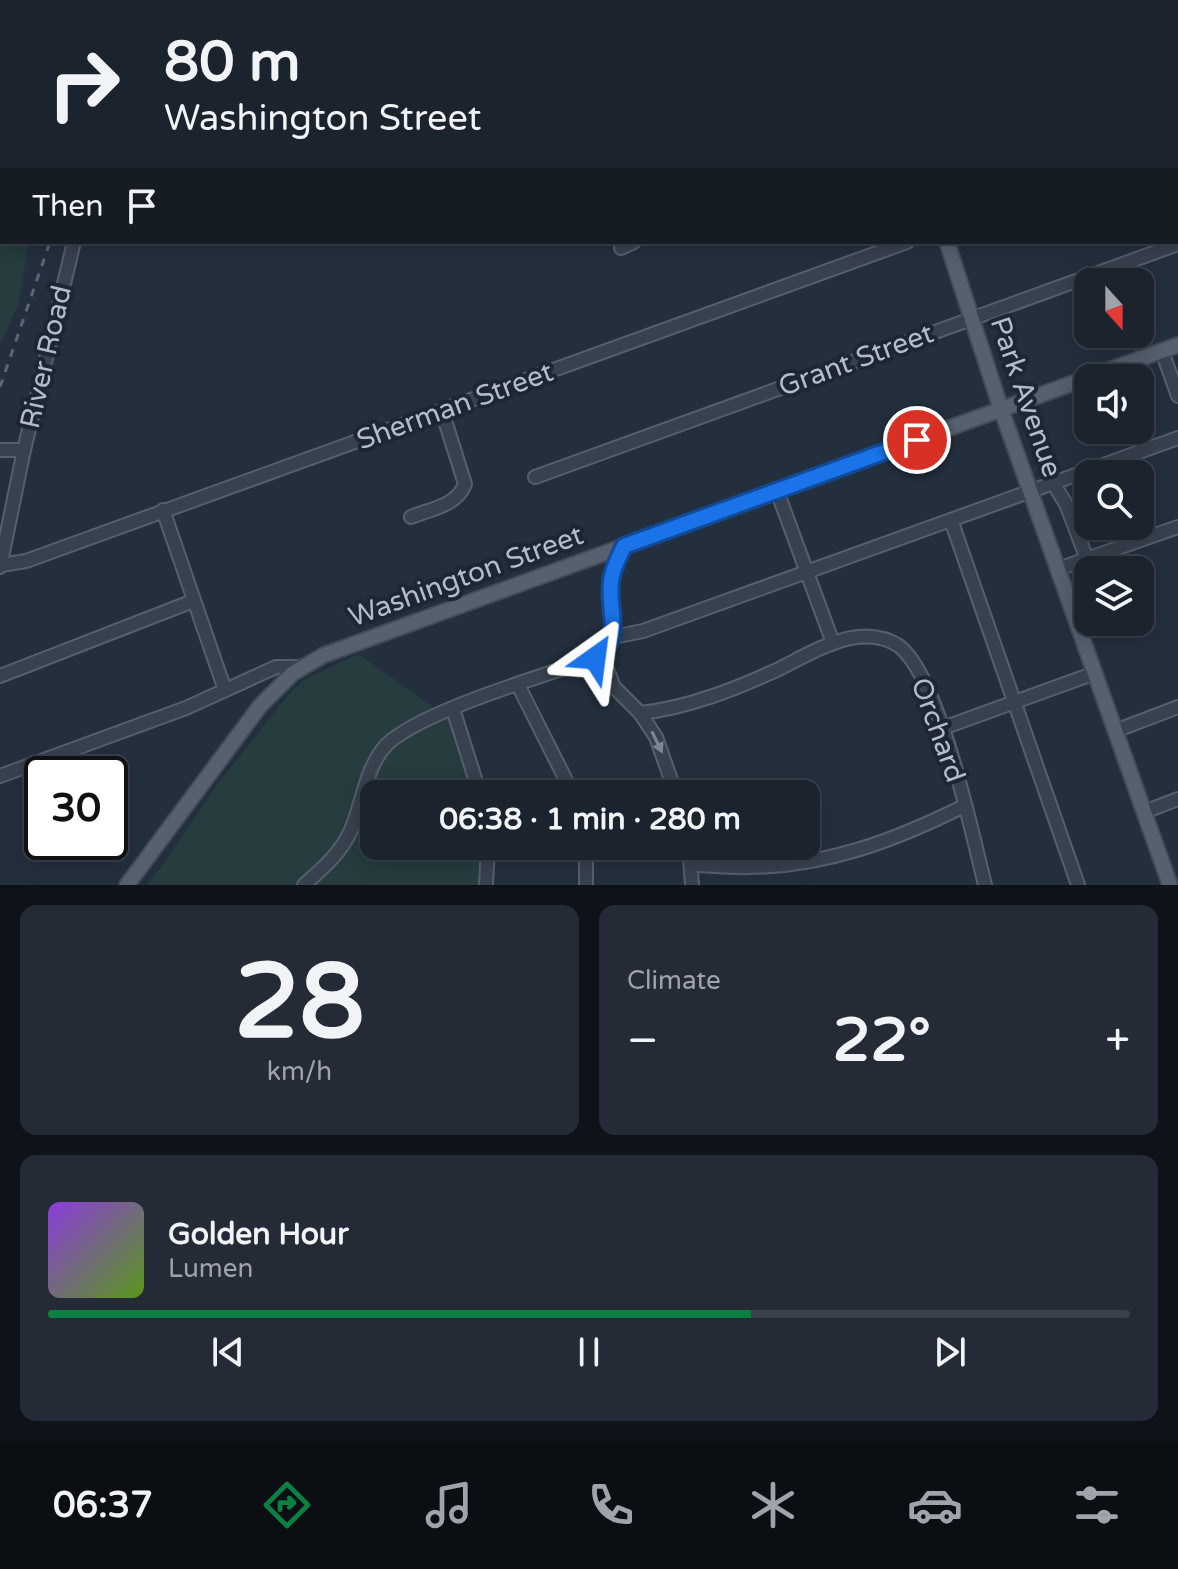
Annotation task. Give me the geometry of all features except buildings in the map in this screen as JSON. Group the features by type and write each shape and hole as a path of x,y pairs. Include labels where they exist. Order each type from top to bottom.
{"main road":[{"name":"Park Avenue","path":"948,244 1001,409 1170,885"},
{"name":"Washington Street","path":"302,667 324,655 1178,345"},
{"path":"127,885 260,706 302,667"}],"street":[{"name":"River Road","path":"0,566 24,450 74,244"},
{"path":"621,248 630,244"},
{"name":"Sherman Street","path":"0,566 26,561 901,244"},
{"name":"Grant Street","path":"535,477 1178,244"},
{"path":"1162,351 1178,396"},
{"path":"411,517 452,501 465,484 442,411"},
{"path":"613,637 643,631 1178,438"},
{"path":"0,450 24,450"},
{"path":"1053,483 1066,504 1086,556"},
{"path":"777,491 833,643"},
{"path":"163,510 225,690"},
{"path":"951,520 1078,885"},
{"path":"1096,556 1178,527"},
{"path":"304,885 343,845 373,766 392,739 413,725 601,654 613,637 611,581 624,546"},
{"path":"1058,569 1074,563"},
{"path":"0,676 193,601"},
{"name":"Orchard","path":"640,713 725,692 833,643 874,637 902,649 916,667 943,728 985,885"},
{"path":"601,654 614,687 640,713 662,749 672,780"},
{"name":"Washington Street","path":"0,776 134,728 276,667 302,667"},
{"path":"943,728 1095,673"},
{"path":"518,685 566,780"},
{"path":"1115,731 1178,707"},
{"path":"453,709 476,780"},
{"path":"1144,812 1178,799"},
{"path":"692,865 747,867 842,855 902,836 964,806"},
{"path":"486,885 487,860"},
{"path":"586,860 586,885"},
{"path":"691,860 692,885"}],"green space":[{"path":"0,244 29,244 18,305 0,345"},
{"path":"358,654 452,720 471,780 360,780 360,860 482,860 480,885 147,885 213,790 287,696 304,680"}],"railway":[{"path":"0,387 49,244"}],"route":[{"path":"595,658 605,650 613,636 611,581 624,546 917,440"}]}
